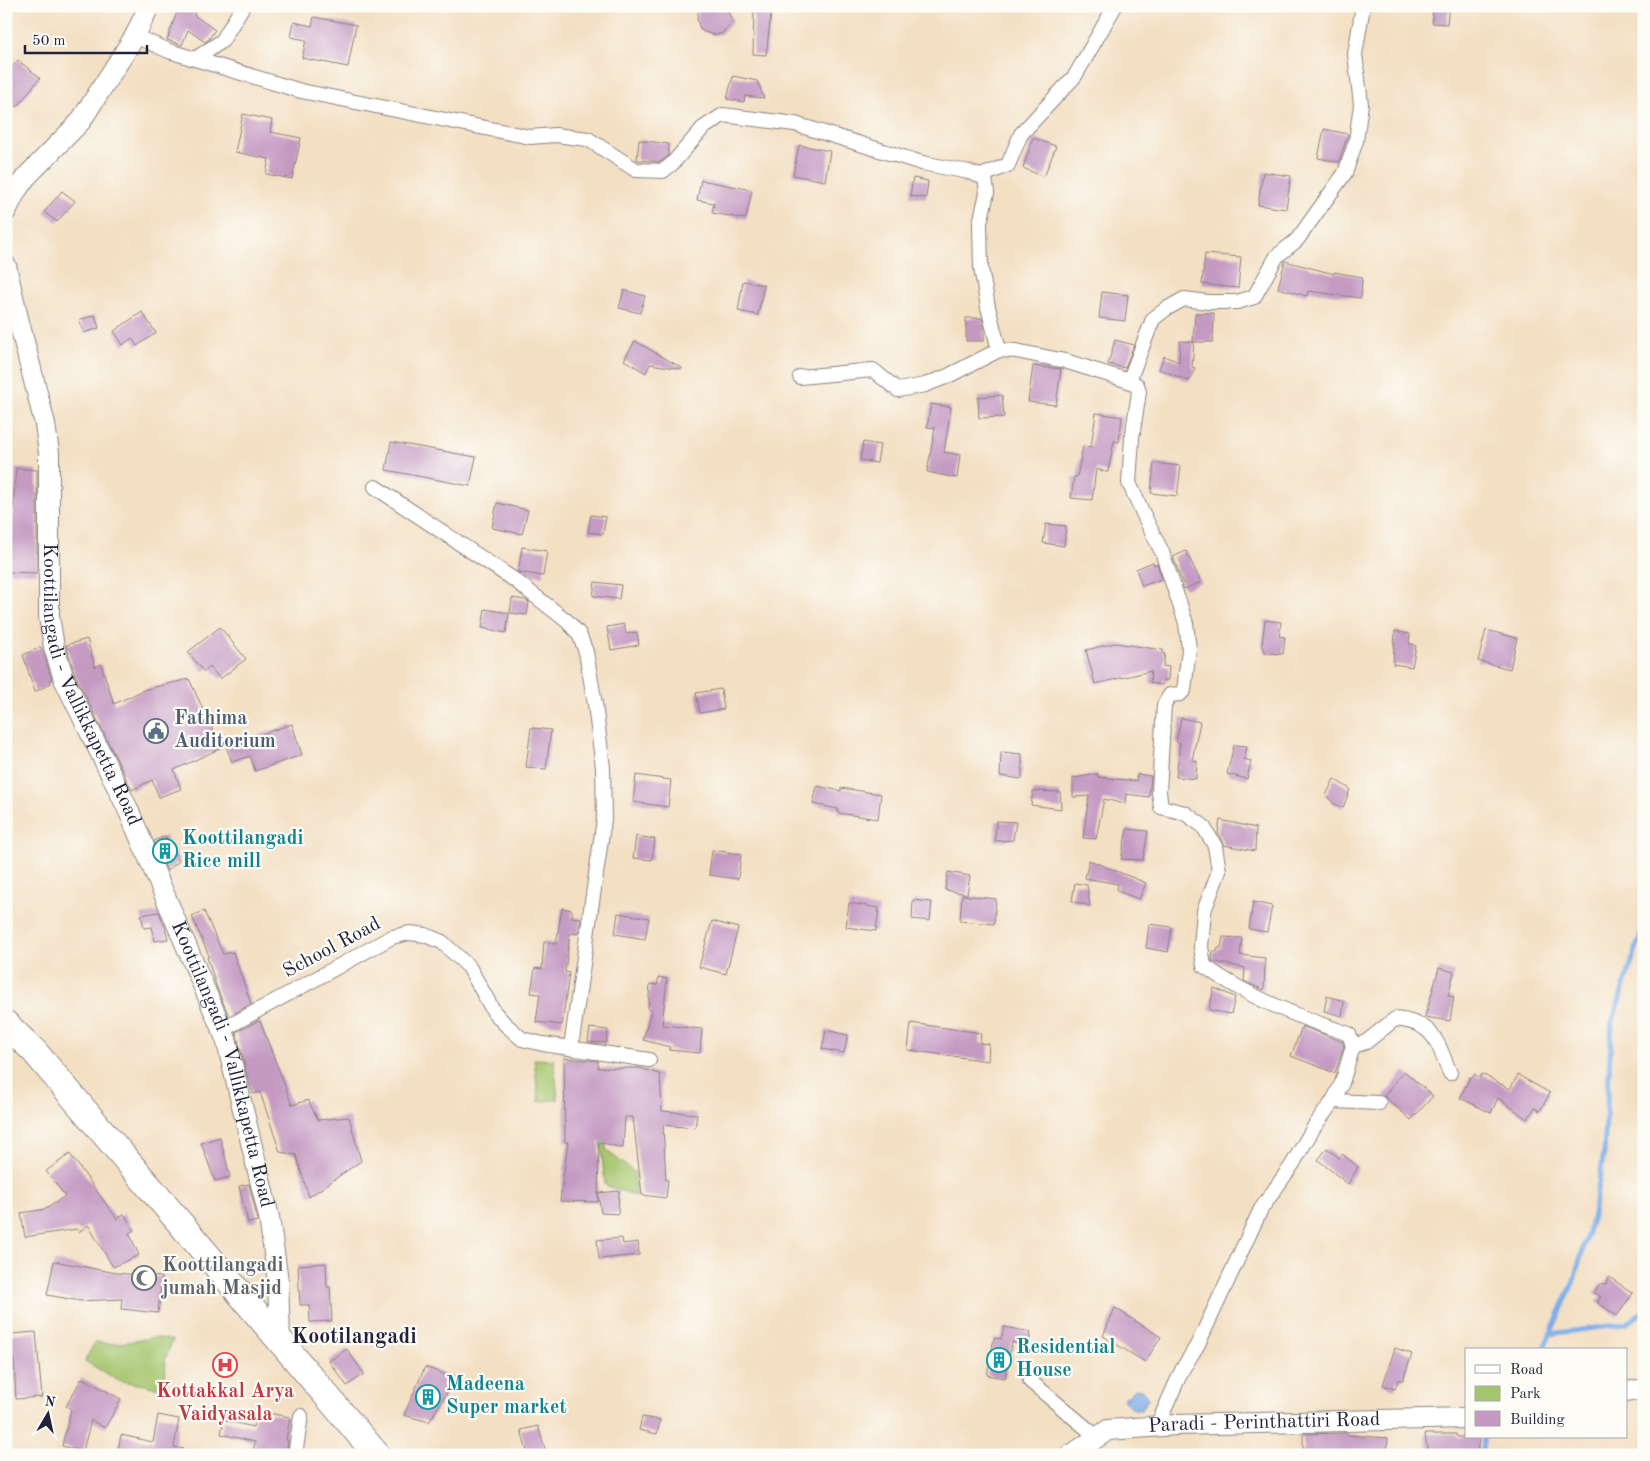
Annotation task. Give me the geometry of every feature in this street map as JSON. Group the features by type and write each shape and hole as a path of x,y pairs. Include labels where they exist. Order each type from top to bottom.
{"highway":[{"path":"6,1024 41,1059 279,1332 377,1455"}],"main road":[{"path":"6,211 16,191 26,177 80,122 135,36 149,6"},
{"name":"Koottilangadi - Vallikkapetta Road","path":"6,266 46,424 49,453 49,616 54,647 64,679 126,807 226,1039 269,1216 278,1281 279,1332"},
{"path":"1628,1392 1644,1389"},
{"name":"Paradi - Perinthattiri Road","path":"1071,1455 1108,1430 1158,1426 1465,1418"}],"street":[{"path":"195,60 222,40 244,6"},
{"path":"981,176 1008,164 1020,134 1075,76 1115,6"},
{"path":"1129,381 1153,319 1184,298 1208,302 1237,302 1254,297 1277,256 1297,240 1345,173 1356,141 1361,104 1355,54 1363,6"},
{"path":"135,36 195,60 310,93 530,136 555,135 588,139 636,170 663,171 672,164 703,128 723,115 795,124 922,163 981,176 985,178 987,193 980,223 981,268 988,307 1000,350"},
{"path":"800,377 873,370 898,390 925,385 948,376 1000,350 1016,351 1065,361 1129,381 1137,386 1139,392 1132,438 1129,483 1162,552 1186,623 1189,649 1184,690 1180,694 1170,695 1164,705 1159,792 1161,807 1186,813 1202,826 1215,846 1219,871 1204,911 1201,947 1204,966 1262,1000 1302,1018 1349,1034 1353,1046 1342,1083 1333,1101 1261,1209 1198,1344 1182,1370 1158,1426"},
{"path":"375,487 516,581 567,621 580,634 586,652 595,704 603,768 604,819 571,1047"},
{"name":"School Road","path":"222,1030 392,937 410,933 425,935 442,942 469,967 494,1012 504,1024 522,1039 543,1044 600,1051 649,1060"},
{"path":"1353,1046 1366,1042 1395,1019 1412,1021 1433,1034 1450,1073"},
{"path":"1333,1101 1378,1103"},
{"path":"1030,1381 1097,1437"},
{"path":"295,1455 301,1416"}],"green space":[{"path":"534,1059 554,1060 558,1099 539,1102"},
{"path":"603,1077 612,1078 606,1150 635,1173 635,1196 605,1185 601,1145"},
{"path":"154,1337 173,1340 165,1359 166,1389 117,1380 85,1361 95,1342 117,1343"}],"water":[{"path":"1135,1389 1141,1390 1148,1398 1142,1410 1134,1409 1123,1400 1125,1396 1127,1397"}],"building":[{"path":"179,6 197,6 194,15 215,30 208,40 205,42 188,30 182,45 167,40"},
{"path":"703,6 725,6 733,21 721,34 715,35 704,32 700,29 697,19 698,13"},
{"path":"754,6 772,6 766,55 753,54"},
{"path":"1433,6 1449,6 1447,24 1432,23"},
{"path":"314,17 356,25 348,67 302,58 306,40 291,37 294,22 312,26"},
{"path":"18,60 40,78 17,107 6,98 6,74"},
{"path":"733,76 757,81 764,98 745,96 744,102 727,99"},
{"path":"243,114 272,120 270,132 301,138 292,179 266,174 269,159 235,152"},
{"path":"1324,129 1348,134 1339,162 1318,158"},
{"path":"1033,138 1056,146 1044,177 1023,168"},
{"path":"639,140 669,144 668,156 660,162 637,160"},
{"path":"799,145 830,151 825,181 793,175"},
{"path":"1263,172 1291,176 1286,209 1258,205"},
{"path":"913,178 928,181 926,198 910,196"},
{"path":"701,180 752,190 746,219 712,213 714,203 697,200"},
{"path":"62,191 75,201 57,222 44,212"},
{"path":"1205,254 1241,257 1238,288 1202,284"},
{"path":"1285,261 1334,274 1334,272 1362,277 1361,298 1308,291 1307,296 1278,288"},
{"path":"743,281 764,285 758,315 738,311"},
{"path":"624,290 645,296 640,313 619,308"},
{"path":"1102,292 1128,295 1125,321 1099,318"},
{"path":"142,312 156,333 137,346 132,338 123,345 114,331"},
{"path":"1195,313 1214,313 1213,342 1193,342"},
{"path":"95,315 99,328 84,333 79,320"},
{"path":"966,318 982,318 984,341 966,341"},
{"path":"1115,340 1134,345 1125,368 1108,364"},
{"path":"635,341 682,369 650,364 646,373 624,360"},
{"path":"1180,341 1194,342 1192,367 1195,368 1189,381 1159,369 1164,356 1179,362"},
{"path":"1033,366 1061,369 1056,405 1028,402"},
{"path":"1002,395 1004,417 979,418 978,397"},
{"path":"931,404 951,407 944,452 960,455 957,478 927,472 935,428 927,427"},
{"path":"1096,413 1122,417 1119,442 1114,441 1108,472 1096,469 1092,500 1071,498 1074,477 1077,477 1083,446 1091,447"},
{"path":"391,442 476,457 470,486 386,470"},
{"path":"863,442 880,445 877,463 860,460"},
{"path":"1154,463 1181,466 1177,496 1151,493"},
{"path":"16,468 37,470 37,573 7,572"},
{"path":"497,503 528,510 522,534 492,528"},
{"path":"591,515 606,517 603,534 588,532"},
{"path":"1046,524 1066,526 1064,546 1043,543"},
{"path":"522,547 547,551 543,576 518,572"},
{"path":"1186,551 1201,582 1185,589 1173,557"},
{"path":"1153,562 1154,565 1157,564 1162,579 1142,586 1136,569"},
{"path":"595,582 621,585 619,599 593,596"},
{"path":"512,598 529,602 527,615 510,613"},
{"path":"485,609 509,613 506,633 482,628"},
{"path":"1265,620 1281,622 1279,636 1285,637 1283,654 1266,653 1262,645"},
{"path":"624,624 626,634 637,632 639,645 611,650 607,627"},
{"path":"220,627 246,659 220,679 210,667 204,672 188,652"},
{"path":"1486,630 1517,638 1510,669 1478,661"},
{"path":"1395,631 1410,634 1409,643 1416,646 1412,667 1393,664"},
{"name":"Fathima Auditorium","path":"87,639 95,667 101,664 114,704 146,689 189,679 221,748 174,770 181,789 159,797 152,780 132,790 75,675 66,645"},
{"path":"1115,643 1163,650 1163,654 1165,654 1163,666 1169,667 1168,680 1163,680 1162,685 1150,683 1151,671 1095,684 1086,650"},
{"path":"41,647 52,679 50,680 51,683 35,692 23,655"},
{"path":"721,689 724,709 700,713 696,693"},
{"path":"1181,718 1200,722 1192,760 1197,761 1196,779 1176,777 1180,743 1176,742"},
{"path":"292,724 302,755 255,771 250,756 232,762 226,746"},
{"path":"531,728 551,730 546,769 526,767"},
{"path":"1234,745 1247,746 1244,759 1251,761 1247,779 1227,774"},
{"path":"1001,752 1022,754 1022,779 1000,776"},
{"path":"1098,774 1098,777 1136,781 1137,774 1151,776 1149,797 1126,794 1125,804 1104,799 1096,839 1083,838 1089,796 1073,797 1073,778"},
{"path":"636,775 671,780 668,807 633,802"},
{"path":"1334,779 1350,789 1343,808 1333,803 1326,795"},
{"path":"817,786 841,791 841,788 881,794 878,819 838,813 838,809 813,804"},
{"path":"1033,791 1060,792 1061,809 1031,805"},
{"path":"1220,820 1256,828 1255,851 1224,845 1218,833"},
{"path":"996,821 1016,822 1013,840 995,841"},
{"path":"1127,829 1148,831 1143,860 1121,859"},
{"name":"Koottilangadi Rice mill","path":"165,836 179,861 167,871 154,841"},
{"path":"636,836 655,839 652,860 633,858"},
{"path":"712,850 741,854 738,879 709,875"},
{"path":"1089,860 1146,883 1139,899 1117,891 1118,884 1085,878"},
{"path":"948,872 970,876 967,894 945,890"},
{"path":"1075,883 1087,885 1090,906 1072,901"},
{"path":"962,895 996,899 994,924 960,921"},
{"path":"913,900 932,902 930,921 912,919"},
{"path":"1253,902 1272,906 1267,932 1249,929"},
{"path":"849,903 879,908 876,931 846,927"},
{"path":"562,908 572,910 572,917 581,918 578,934 570,933 565,972 569,973 562,1025 536,1022 540,994 531,993 535,968 542,969 544,942 556,944"},
{"path":"204,911 223,954 233,952 251,1004 229,1016 218,991 207,957 209,956 192,916"},
{"path":"159,912 168,939 155,941 152,927 144,928 141,915"},
{"path":"618,913 649,918 645,939 615,934"},
{"path":"712,921 738,928 726,974 699,967"},
{"path":"1149,924 1172,927 1168,952 1146,948"},
{"path":"1223,937 1242,938 1240,955 1265,958 1264,990 1244,981 1245,968 1212,961 1213,951 1217,952 1218,948 1221,948"},
{"path":"1439,968 1454,972 1448,996 1454,997 1450,1021 1425,1017"},
{"path":"659,977 667,979 662,1025 702,1029 700,1053 669,1050 670,1047 643,1040 651,1010 648,1009 650,984 657,985"},
{"path":"1214,988 1235,997 1231,1014 1209,1010"},
{"path":"1327,996 1344,1001 1342,1016 1324,1011"},
{"path":"260,1021 292,1105 308,1100 318,1120 349,1117 361,1161 309,1197 296,1155 280,1152 260,1092 253,1094 249,1083 236,1032"},
{"path":"911,1023 981,1033 980,1043 989,1044 988,1061 908,1050"},
{"path":"1302,1026 1343,1042 1344,1046 1335,1073 1291,1056"},
{"path":"590,1028 608,1030 606,1043 588,1042"},
{"path":"826,1030 848,1035 844,1053 822,1049"},
{"path":"564,1058 598,1061 598,1068 640,1068 660,1074 662,1111 697,1114 695,1128 663,1125 666,1180 668,1180 666,1198 642,1195 633,1117 625,1117 623,1148 599,1142 598,1202 560,1201 568,1142 565,1142"},
{"path":"1404,1071 1433,1096 1411,1120 1384,1096"},
{"path":"1475,1074 1479,1078 1482,1074 1510,1089 1518,1075 1550,1093 1540,1111 1535,1108 1527,1119 1498,1098 1491,1113 1460,1098 1470,1077 1472,1078"},
{"path":"220,1137 230,1177 215,1181 201,1143"},
{"path":"1327,1148 1339,1158 1342,1154 1358,1167 1348,1184 1318,1160"},
{"path":"70,1154 117,1219 124,1214 134,1230 129,1233 139,1255 113,1267 88,1225 79,1232 77,1229 25,1237 21,1213 46,1209 65,1196 46,1171"},
{"path":"249,1184 258,1221 248,1223 239,1186"},
{"path":"619,1191 618,1214 601,1213 598,1193"},
{"path":"622,1238 623,1244 638,1242 639,1255 599,1259 597,1240"},
{"path":"54,1261 116,1273 162,1277 158,1313 121,1309 122,1299 81,1301 47,1295"},
{"path":"326,1263 327,1287 330,1287 332,1321 310,1322 309,1305 300,1305 298,1265"},
{"path":"1609,1277 1633,1293 1617,1316 1597,1302 1601,1297 1594,1293 1601,1283 1605,1285"},
{"path":"1115,1308 1161,1337 1145,1362 1103,1336"},
{"name":"Residential House","path":"1004,1327 1031,1332 1028,1346 1012,1342 1005,1378 987,1375 994,1338 1001,1339"},
{"path":"36,1332 42,1397 16,1399 14,1360 12,1360 10,1334"},
{"path":"1395,1348 1412,1354 1403,1380 1398,1380 1395,1389 1383,1385"},
{"path":"347,1349 364,1374 347,1386 329,1361"},
{"name":"Madeena Super market","path":"425,1367 456,1378 429,1422 404,1415"},
{"path":"82,1378 121,1399 105,1428 91,1420 83,1451 62,1446 71,1409 66,1406"},
{"path":"256,1411 290,1417 286,1440 288,1440 286,1455 252,1455 255,1442 221,1434 224,1420 253,1427"},
{"path":"158,1415 179,1419 174,1447 184,1449 183,1455 117,1455 121,1435 153,1442"},
{"path":"642,1417 660,1420 657,1434 639,1430"},
{"path":"538,1426 546,1452 528,1455 521,1430"},
{"path":"1347,1433 1347,1435 1388,1438 1387,1455 1303,1455 1303,1434"},
{"path":"1425,1434 1456,1434 1457,1437 1479,1438 1477,1455 1428,1455"}],"waterway":[{"path":"1544,1348 1573,1283 1592,1219 1604,1153 1612,1023 1644,924"},
{"path":"1550,1334 1625,1324 1644,1312"},
{"path":"1481,1455 1484,1438"}],"place":[{"name":"Fathima Auditorium","path":"156,731"},
{"name":"Koottilangadi Rice mill","path":"165,851"},
{"name":"Koottilangadi jumah Masjid","path":"144,1278"},
{"name":"Residential House","path":"999,1360"},
{"name":"Kottakkal Arya Vaidyasala","path":"225,1365"},
{"name":"Madeena Super market","path":"428,1397"}],"district":[{"name":"Kootilangadi","path":"354,1337"}]}
